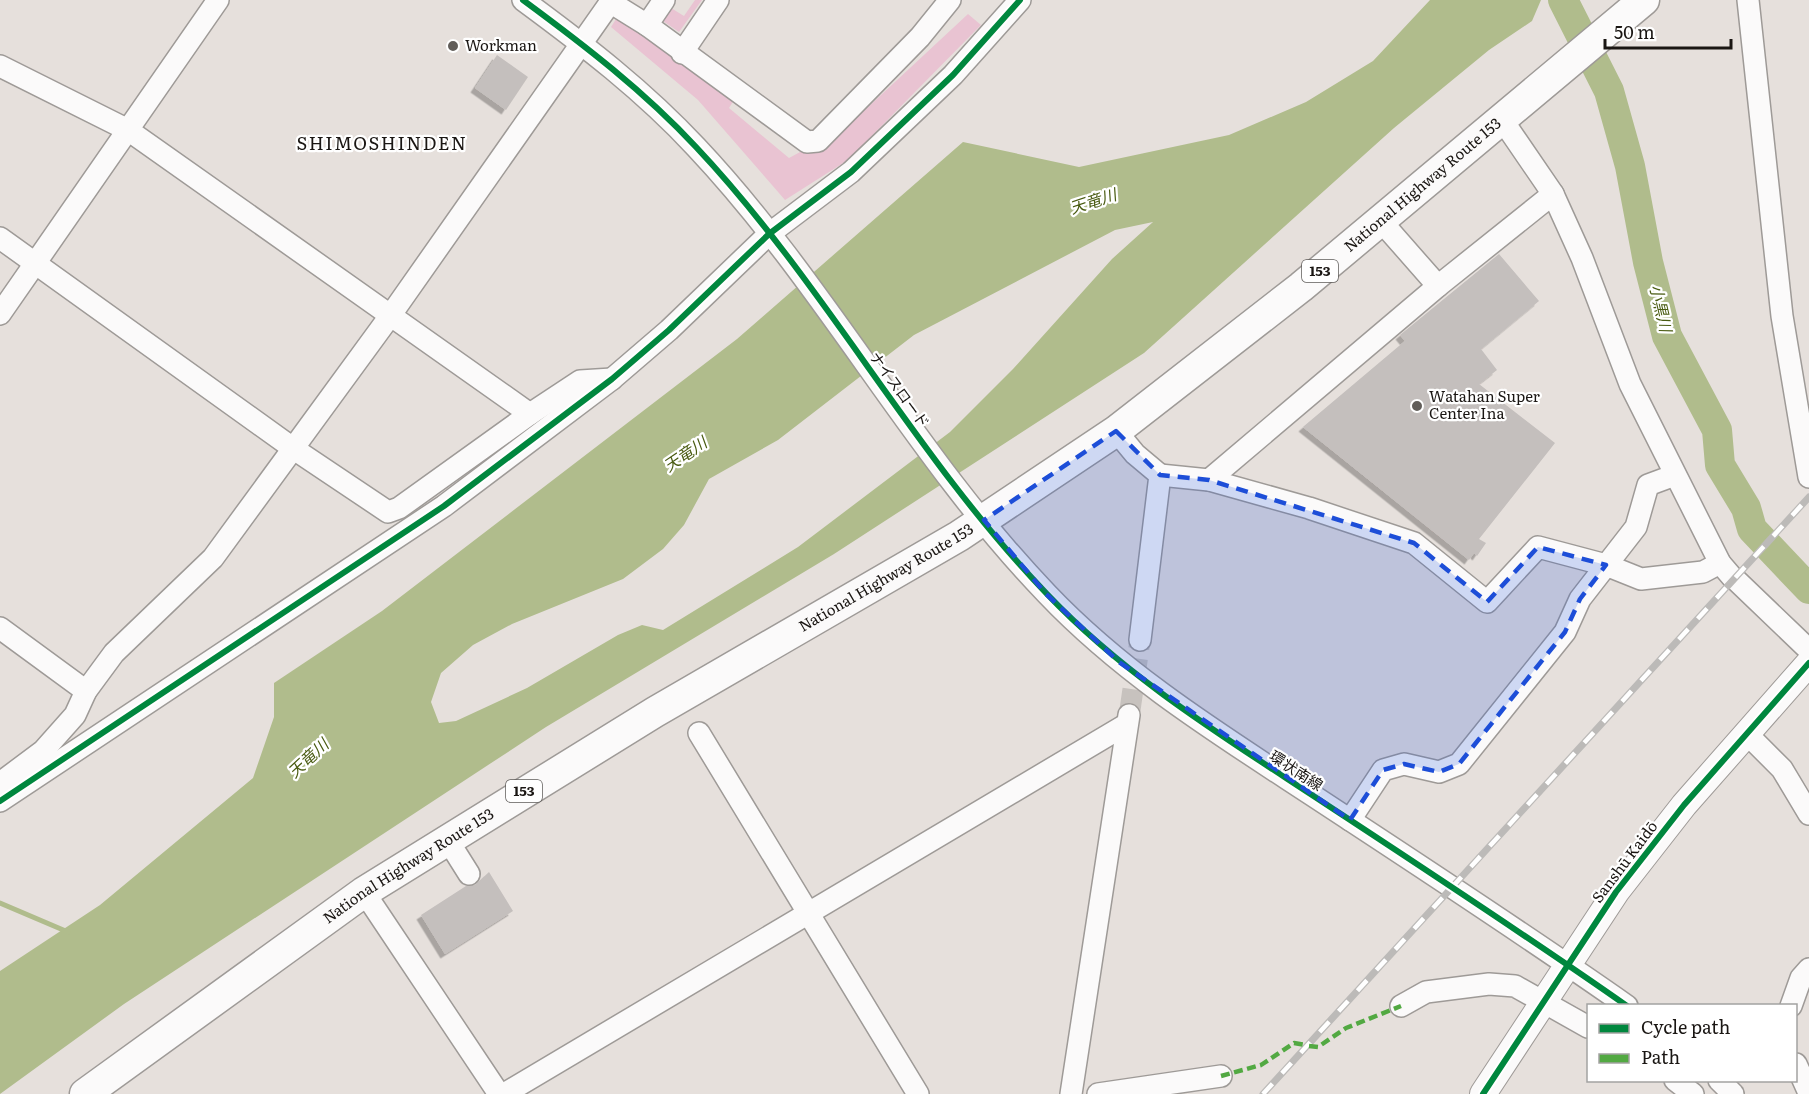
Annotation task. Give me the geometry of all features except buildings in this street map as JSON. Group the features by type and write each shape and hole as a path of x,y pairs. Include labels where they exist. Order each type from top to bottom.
{"highway":[{"name":"National Highway Route 153","path":"85,1094 363,892 645,717 984,520 1116,431 1301,287 1644,0"}],"main road":[{"name":"Sanshū Kaidō","path":"1484,1094 1616,892 1684,805 1809,663"}],"street":[{"path":"0,314 218,0"},
{"name":"ナイスロード","path":"523,0 581,43 648,99 698,148 772,238 958,490 984,520"},
{"path":"647,25 664,0"},
{"path":"682,53 718,0"},
{"path":"0,783 43,751 75,715 86,691 114,653 213,558 390,316 611,1 807,142 818,141 920,37 950,0"},
{"path":"0,801 444,506 612,379 772,238 851,172 953,75 1020,0"},
{"path":"1748,0 1782,316 1809,477"},
{"path":"0,66 128,130 530,414"},
{"path":"1509,111 1582,258 1630,384 1675,475 1729,574 1809,650"},
{"path":"1209,480 1438,286 1552,194"},
{"path":"1380,220 1438,286"},
{"path":"0,237 37,261 294,449 388,512 399,508 580,381 612,379"},
{"path":"1116,431 1135,454 1160,475 1209,480 1309,508 1414,543 1487,602 1538,547 1606,565 1641,579 1702,572 1729,574"},
{"path":"1140,640 1160,475"},
{"path":"1350,820 1383,770 1404,764 1439,772 1459,764 1565,632 1580,599 1636,527 1648,484 1675,475"},
{"name":"環状南線","path":"984,520 1046,594 1119,662 1227,739 1626,1004"},
{"path":"0,628 86,691"},
{"path":"363,892 501,1094 808,914 1129,717 1071,1094"},
{"path":"699,733 918,1094"},
{"path":"1747,734 1782,769 1809,814"},
{"path":"447,839 469,874"},
{"path":"1791,1004 1801,978 1809,969"},
{"path":"1401,1006 1426,992 1489,984 1515,986 1544,1000 1587,1026"},
{"path":"1797,1066 1809,1093"},
{"path":"1098,1094 1221,1076"},
{"path":"1678,1082 1694,1094"},
{"path":"1721,1082 1733,1094"}],"highlighted area":[{"path":"1116,431 1160,475 1209,480 1414,543 1487,602 1538,547 1606,565 1580,599 1565,632 1459,764 1439,772 1404,764 1383,770 1350,820 1119,662 1046,594 984,520"}],"shaded area":[{"path":"695,0 702,0 679,32 663,21 671,8 684,16"},
{"path":"968,14 981,25 848,160 785,200 698,100 611,27 618,16 734,100 729,108 789,158 802,151 824,148"}],"water":[{"name":"天竜川","path":"1430,0 1541,0 1532,21 1489,50 1394,128 1144,353 834,554 546,727 124,1004 0,1094 0,971 100,905 253,778 274,717 274,683 382,611 737,339 963,142 1079,167 1229,135 1306,102 1373,61","holes":["1153,222 1112,259 1013,369 950,432 798,547 663,630 642,625 618,635 527,688 456,721 439,723 431,702 441,673 473,645 512,624 623,579 663,549 684,525 709,479 778,440 914,335 1115,230"]}],"waterway":[{"name":"小黒川","path":"1563,0 1609,91 1630,166 1648,262 1667,336 1717,430 1720,465 1746,508 1752,529 1809,589"},
{"path":"0,903 68,932"}],"tunnel":[{"path":"1130,710 1140,640"}],"railway":[{"path":"1263,1094 1809,497"}],"marked path":[{"path":"1309,1046 1318,1047 1346,1028 1401,1006"},
{"path":"1221,1076 1261,1065 1294,1043 1305,1045"}],"cycle path":[{"path":"523,0 634,88 696,147 743,200 787,256 912,429 999,541 1077,623 1140,677 1208,726 1624,1004"},
{"path":"0,801 444,506 612,379 669,330 769,234 851,172 953,75 1020,0"},
{"path":"1483,1094 1616,892 1684,805 1809,663"}],"place":[{"name":"Workman","path":"453,46"},
{"name":"Watahan Super Center Ina","path":"1417,406"}],"district":[{"name":"SHIMOSHINDEN","path":"382,144"}]}
